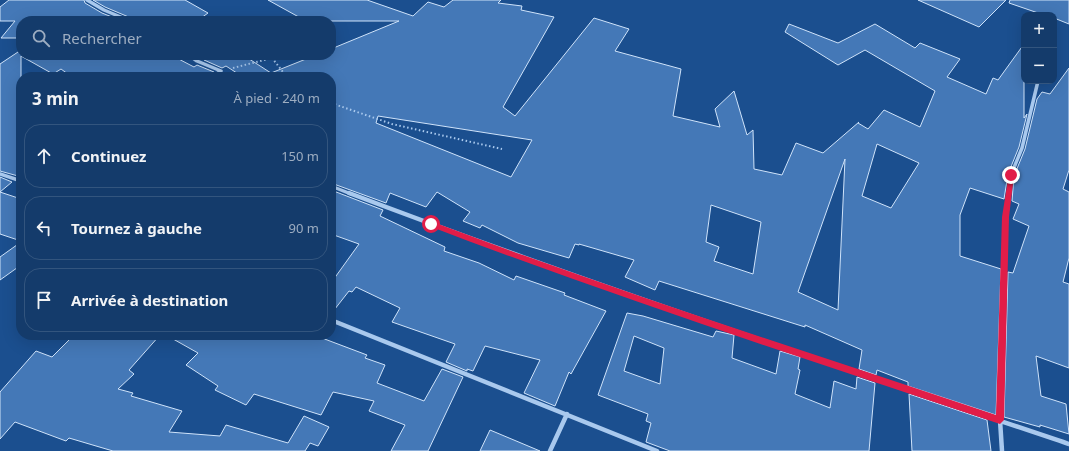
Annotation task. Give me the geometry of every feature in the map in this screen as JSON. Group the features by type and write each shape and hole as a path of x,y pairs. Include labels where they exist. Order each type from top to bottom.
{"street":[{"path":"86,0 118,16"},
{"path":"196,60 221,70"},
{"path":"1002,451 1000,420 1006,217 1011,175 1022,148 1037,84"},
{"path":"0,174 16,179"},
{"path":"336,188 486,245 696,318 1069,444"},
{"path":"336,322 657,451"},
{"path":"550,451 567,414"}],"path":[{"path":"221,70 264,60"},
{"path":"274,60 283,72"},
{"path":"336,105 392,124 502,149"}],"building":[{"path":"9,0 84,0 85,3 110,16 16,16 16,38 1,38 15,21 0,21 0,7"},
{"path":"93,0 185,0 208,13 204,16 126,16"},
{"path":"268,0 367,0 413,16 428,2 444,7 453,0 501,0 498,3 522,6 521,10 554,17 503,107 515,116 594,18 629,29 615,51 681,69 673,116 720,127 715,109 734,91 747,135 753,130 754,169 782,175 796,143 823,153 859,122 858,123 868,129 884,110 920,127 935,91 865,50 838,65 785,32 789,24 838,43 875,24 915,48 920,43 960,59 947,77 986,94 993,78 998,80 1021,48 1021,84 1024,84 1024,118 1027,114 1019,147 1008,174 1004,199 970,188 960,215 960,256 1001,269 996,415 908,386 908,382 877,370 876,375 859,369 862,350 805,325 805,327 659,281 655,290 625,277 634,260 579,244 575,244 569,258 518,243 482,225 480,228 463,221 470,212 437,192 426,207 390,193 386,203 336,185 336,72 274,72 304,60 336,60 336,47 399,21 336,21 336,16 297,16","holes":["378,116 532,140 511,177 376,123","877,144 919,163 891,208 862,196","845,159 838,310 798,292","711,205 761,222 753,274 714,261 719,247 706,242"]},
{"path":"918,0 1006,0 979,27"},
{"path":"1010,0 1069,0 1069,24 1057,19 1057,12 1035,12 1009,3"},
{"path":"16,53 16,60 21,60 21,72 16,72 16,175 0,171 0,64"},
{"path":"28,60 181,60 194,67 197,65 214,72 65,72 61,69 56,72 49,72"},
{"path":"204,60 251,60 269,72 235,72 226,66 222,68"},
{"path":"1069,68 1069,170 1063,189 1069,192 1069,258 1063,282 1069,284 1069,368 1036,356 1041,396 1066,404 1069,434 1040,425 1040,427 1004,417 1008,272 1013,273 1029,226 1013,219 1019,204 1012,201 1014,176 1025,149 1037,99 1042,92 1050,94"},
{"path":"0,177 12,182 0,192"},
{"path":"0,192 16,197 16,239 0,234"},
{"path":"336,192 383,210 380,216 445,247 444,251 479,263 514,280 516,276 565,293 564,295 606,311 571,374 569,372 555,406 524,393 540,360 485,346 473,371 467,369 467,371 446,362 455,344 392,322 400,308 356,287 352,292 349,291 336,308 336,276 359,244 336,236"},
{"path":"16,246 16,269 0,280 0,257"},
{"path":"627,313 643,316 713,337 716,331 734,335 732,358 776,374 780,351 800,357 798,369 800,370 795,394 830,408 834,381 856,389 857,377 875,383 869,451 670,451 646,442 651,423 646,421 648,414 598,395","holes":["634,336 664,348 660,384 624,371"]},
{"path":"69,340 156,340 129,370 134,374 118,389 133,393 131,396 182,411 169,432 220,436 226,425 288,443 304,416 329,427 318,446 310,443 305,451 113,451 69,438 66,441 15,422 0,439 0,392 36,351 52,357"},
{"path":"175,340 327,340 367,355 365,358 385,365 377,383 424,401 442,369 463,377 428,451 391,451 405,425 369,411 374,401 333,392 321,415 254,394 246,405 215,390 218,386 186,365 198,353"},
{"path":"909,394 987,420 991,451 912,451"},
{"path":"490,430 540,451 480,451"}],"route":[{"path":"431,224 486,245 696,318 1000,420 1004,254 1006,217 1011,175"}]}
